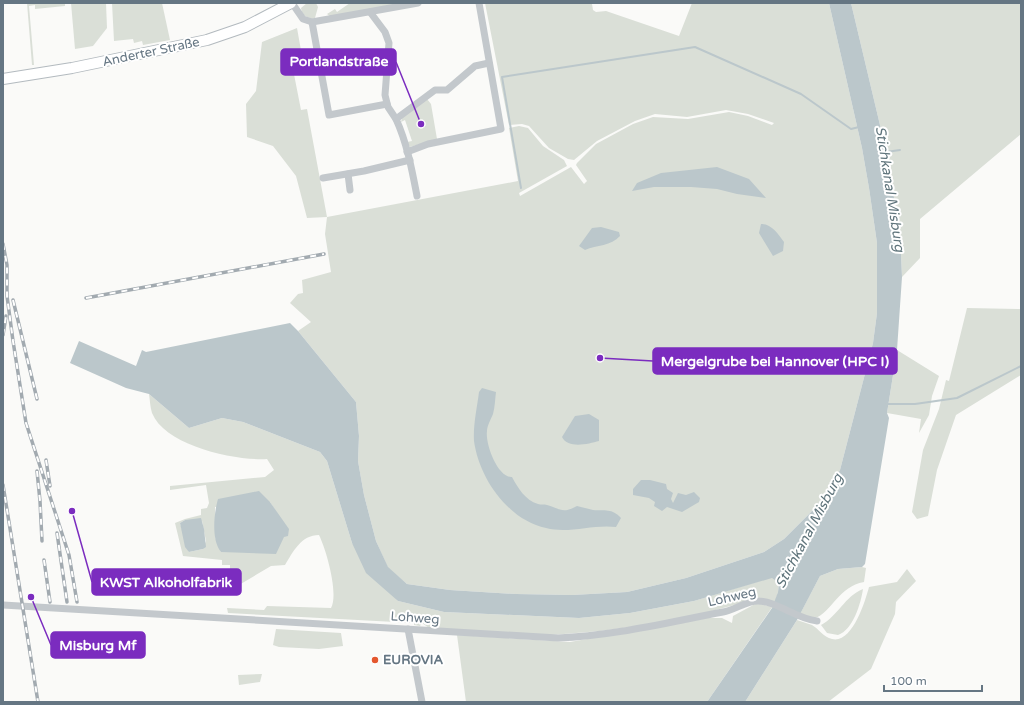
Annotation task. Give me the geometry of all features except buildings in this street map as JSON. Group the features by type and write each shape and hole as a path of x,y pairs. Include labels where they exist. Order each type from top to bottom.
{"main road":[{"name":"Anderter Straße","path":"3,79 72,68 207,40 246,27 292,3"}],"street":[{"path":"292,3 303,19 312,22 418,3"},
{"path":"407,152 428,144 501,129 479,3"},
{"path":"370,12 385,32 389,43 385,95 387,104 402,132 410,160 417,196"},
{"path":"312,22 329,115 387,104"},
{"path":"396,119 435,90 447,90 475,66 489,63"},
{"path":"323,178 410,160"},
{"path":"348,174 350,190"},
{"name":"Lohweg","path":"3,605 526,637 572,638 728,612 752,602 769,603 803,619 818,622"},
{"path":"408,629 422,702"}],"shaded area":[{"path":"27,3 65,3 65,6 35,9 35,5 29,6 34,65 32,65"},
{"path":"71,3 106,3 107,28 93,46 75,49"},
{"path":"112,3 162,3 170,40 143,45 142,41 134,43 133,39 114,41"},
{"path":"307,3 316,3 318,7 315,18 307,17 302,13 301,8"},
{"path":"350,3 403,3 331,17 327,14 335,9 337,12"},
{"path":"485,3 589,3 592,4 593,10 596,12 606,11 679,36 692,3 829,3 862,148 877,243 877,313 873,343 840,470 816,507 784,539 764,552 686,578 627,592 572,595 516,594 450,590 407,584 388,568 376,541 364,495 358,461 359,436 356,402 298,331 311,322 290,303 298,294 303,293 302,280 331,272 325,234 327,217 518,181 509,128 519,126 528,128 543,146 564,160 567,166 519,193 520,196 571,167 584,184 587,181 576,165 596,144 633,124 653,117 688,119 729,112 748,116 772,125 774,123 748,114 726,110 687,117 655,114 635,121 597,141 574,160 568,159 549,148 529,126 522,124 509,125"},
{"path":"851,3 1021,3 1021,134 920,219 920,258 902,277 900,231 884,142"},
{"path":"297,28 302,56 291,59 301,110 307,109 327,217 307,218 296,176 273,146 247,137 246,104 256,91 262,42"},
{"path":"427,99 431,104 437,139 410,147 407,142 412,141 405,120 401,122 402,118"},
{"path":"967,308 1021,309 1021,375 956,415 937,470 928,516 917,519 912,512 923,450 939,409 946,380 949,381"},
{"path":"897,350 939,376 932,396 929,415 919,433 921,419 887,413"},
{"path":"149,394 189,428 222,418 243,422 320,452 327,461 352,543 398,601 444,612 579,618 630,613 694,601 772,577 779,583 775,603 707,702 466,702 457,635 570,642 706,618 722,618 732,623 733,616 757,603 768,606 770,602 754,596 742,603 708,612 645,625 552,635 441,630 437,624 434,628 429,628 422,623 420,626 414,625 414,623 228,613 227,608 264,610 267,606 331,608 333,601 333,582 322,542 319,535 307,538 298,545 285,565 271,566 239,585 230,579 230,565 222,565 222,560 183,556 175,523 201,515 201,509 207,508 209,503 206,485 170,490 170,486 265,477 274,470 267,459 254,459 220,454 186,443 171,434 159,425 152,413","holes":["270,502 277,513 230,551 221,552 215,537 215,507","185,520 202,521 206,541 203,549 189,552 180,523"]},
{"path":"866,568 864,582 855,585 841,594 825,611 815,618 800,614 820,576 838,569"},
{"path":"907,569 916,581 896,602 895,614 871,669 828,702 745,702 797,620 812,625 829,638 839,639 846,635 851,629 861,611 869,587 897,582"},
{"path":"863,589 858,608 848,628 838,635 827,633 821,625 832,617 851,596"},
{"path":"276,629 341,633 343,646 319,649 279,647 273,645"},
{"path":"262,674 260,682 239,685 238,675"}],"water":[{"name":"Stichkanal Misburg","path":"829,3 851,3 884,142 900,231 902,277 897,350 887,413 889,418 865,564 862,567 838,569 820,576 797,620 745,702 707,702 772,608 778,592 779,583 772,578 694,601 630,613 579,618 444,612 398,601 366,573 352,543 327,461 320,452 243,422 222,418 189,428 149,394 126,388 70,363 79,341 136,366 142,350 146,352 290,323 356,402 359,436 358,461 364,495 376,541 388,567 407,584 450,590 516,594 572,595 627,592 686,578 764,552 784,539 816,507 840,470 873,343 877,313 877,243 869,188 862,148"},
{"path":"717,167 749,179 766,198 737,194 717,189 691,187 654,187 632,191 637,183 661,173"},
{"path":"761,224 765,224 777,233 784,242 783,251 773,256 759,233"},
{"path":"601,227 619,232 620,236 608,244 585,250 579,246 592,228"},
{"path":"482,388 496,392 494,411 487,431 490,452 497,466 507,476 512,477 522,493 533,502 562,510 568,510 577,506 593,510 611,511 621,518 616,527 607,526 572,530 555,530 532,523 519,516 508,507 489,483 477,455 474,441 474,429 479,392"},
{"path":"589,414 599,420 599,441 579,445 565,441 562,437 575,416"},
{"path":"641,480 650,480 666,484 667,489 673,493 671,499 673,503 678,493 686,495 694,492 700,498 699,502 682,512 667,507 662,511 654,506 655,502 649,498 633,495 633,489"},
{"path":"259,491 270,502 289,529 288,536 284,537 276,554 221,552 216,541 214,526 218,499"},
{"path":"201,518 206,547 189,552 185,547 180,523 185,520"}],"waterway":[{"path":"521,188 502,77 695,47 801,94 851,129 859,127"},
{"name":"Stichkanal Misburg","path":"886,152 900,150"},
{"path":"886,404 915,404 957,398 1021,366"}],"railway":[{"path":"3,244 7,265 7,296 26,423 69,555 77,602"},
{"path":"86,298 324,254"},
{"path":"13,300 37,399"},
{"path":"3,335 6,316"},
{"path":"46,460 50,486"},
{"path":"37,471 42,541"},
{"path":"3,485 38,702"},
{"path":"57,533 67,602"},
{"path":"44,560 50,602"}],"place":[{"name":"Portlandstraße","path":"421,124"},
{"name":"Mergelgrube bei Hannover (HPC I)","path":"600,358"},
{"name":"KWST Alkoholfabrik","path":"72,511"},
{"name":"Misburg Mf","path":"31,597"},
{"name":"EUROVIA","path":"375,660"}]}
